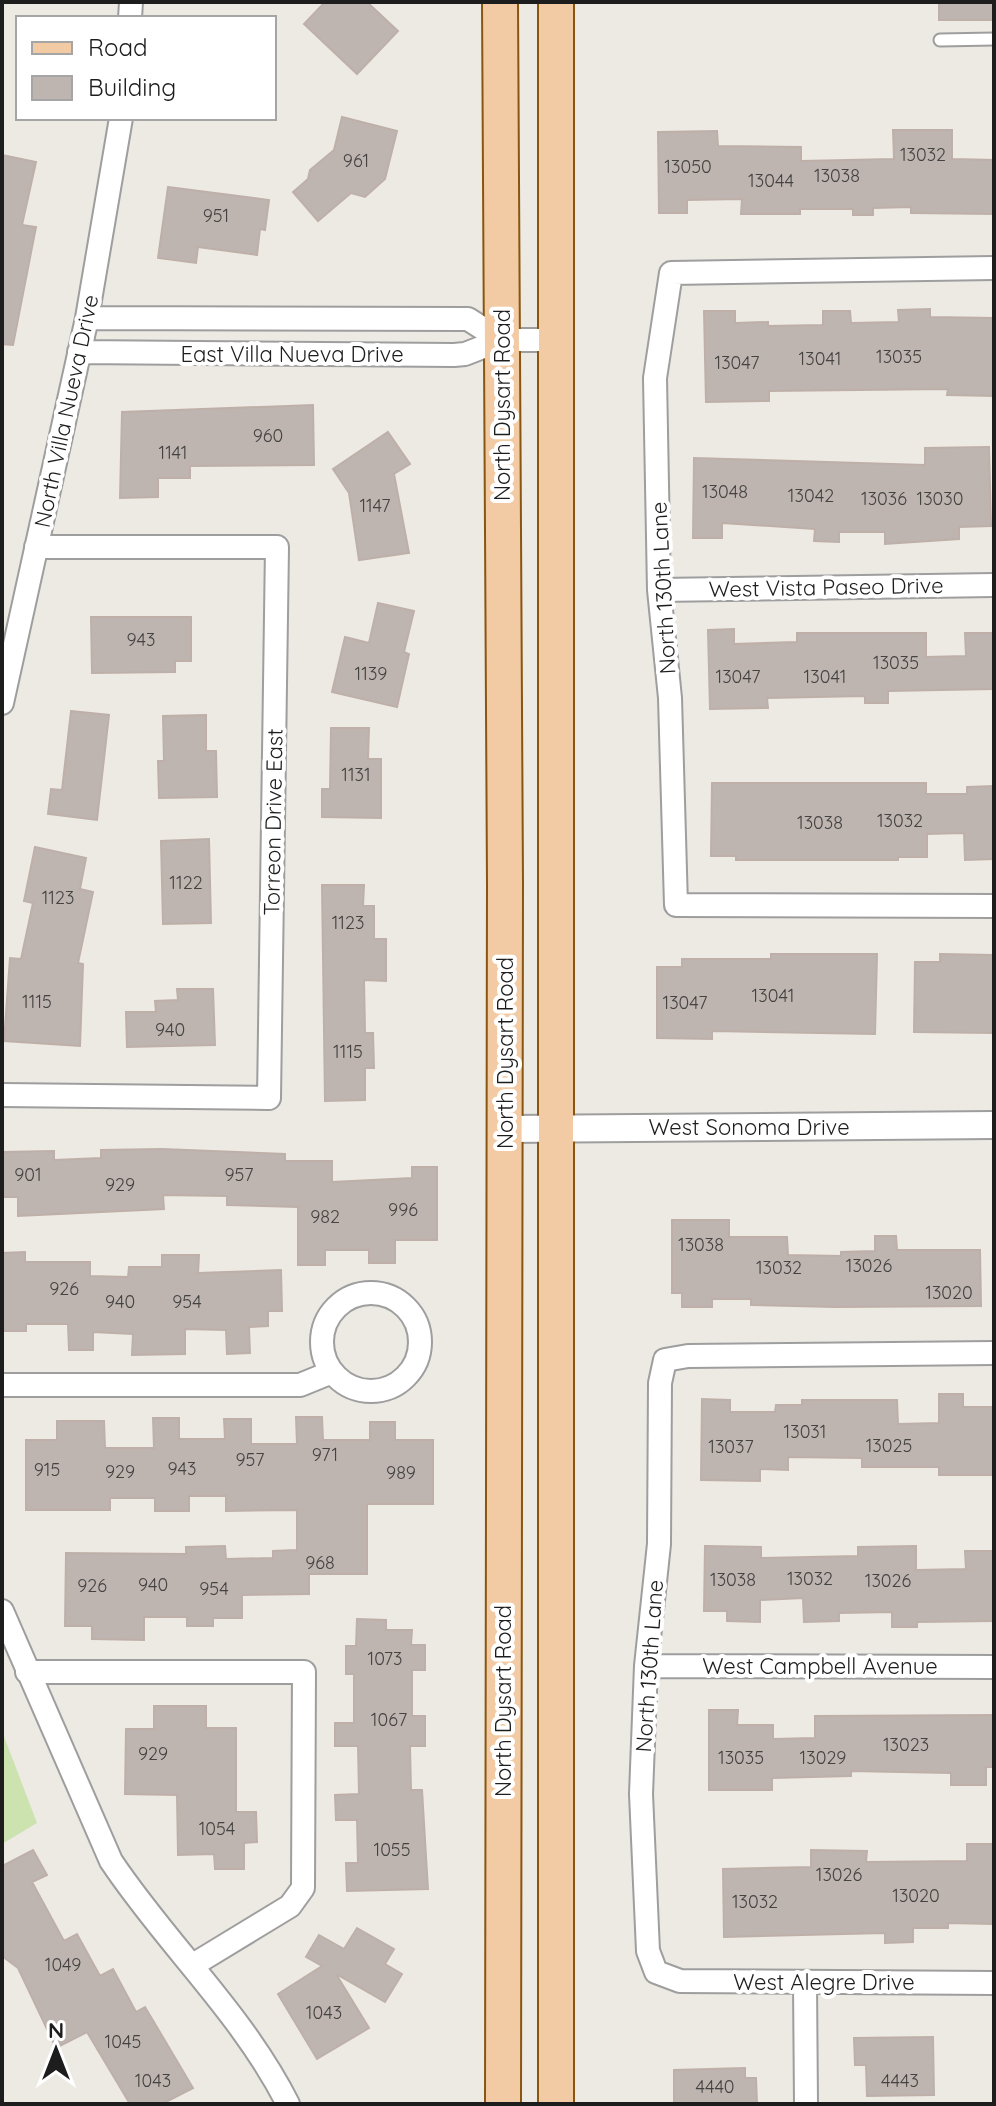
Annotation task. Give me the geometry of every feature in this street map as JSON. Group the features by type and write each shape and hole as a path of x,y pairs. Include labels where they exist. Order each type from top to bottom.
{"main road":[{"name":"North Dysart Road","path":"500,2 505,1129 503,2104"},
{"path":"556,2 556,2104"}],"street":[{"name":"North Villa Nueva Drive","path":"2,703 87,318 121,120"},
{"name":"North 130th Lane","path":"994,268 671,273 655,378 659,590 670,698 676,905 994,906"},
{"name":"East Villa Nueva Drive","path":"87,318 468,319 501,340"},
{"name":"East Villa Nueva Drive","path":"79,352 454,355 501,340 556,340"},
{"name":"Torreon Drive East","path":"2,1095 269,1098 277,547 36,547"},
{"name":"West Vista Paseo Drive","path":"659,590 994,585"},
{"name":"West Sonoma Drive","path":"505,1129 994,1125"},
{"path":"378,1293 394,1297 407,1307 421,1336 414,1367 403,1379 374,1391 344,1383 332,1372 321,1341 333,1310 345,1299 378,1293"},
{"name":"North 130th Lane","path":"656,1972 648,1951 641,1794 646,1666 659,1544 660,1383 665,1360 688,1356 994,1353"},
{"path":"2,1385 300,1385 332,1372"},
{"path":"2,1611 111,1861 135,1897 193,1965 252,2042 288,2104"},
{"name":"West Campbell Avenue","path":"646,1666 994,1667"},
{"path":"27,1672 304,1672 303,1888 290,1906 193,1965"},
{"name":"West Alegre Drive","path":"656,1972 680,1981 994,1983"},
{"path":"805,1983 806,2104"}],"lane":[{"path":"940,40 994,39"}],"green space":[{"path":"2,1731 37,1823 2,1844"}],"building":[{"path":"325,2 367,2 398,31 357,74 304,24"},
{"path":"939,2 994,2 994,20 939,20"},
{"path":"342,117 397,131 385,179 365,197 351,193 318,221 293,192 308,179 310,170 334,150"},
{"path":"893,130 952,130 952,159 994,160 994,214 911,213 911,207 873,208 873,215 853,215 853,209 800,209 800,214 741,214 742,199 687,200 687,213 659,213 658,132 717,131 718,146 801,147 801,161 894,159"},
{"path":"2,155 36,162 22,225 36,227 13,345 2,344"},
{"path":"168,187 269,200 265,230 260,229 257,255 198,247 196,263 158,258"},
{"path":"930,309 930,317 994,318 994,396 947,395 948,389 769,391 769,401 706,402 704,311 735,311 735,323 768,322 768,326 823,325 823,311 850,311 851,323 899,322 898,310"},
{"path":"313,405 314,465 190,466 190,478 158,478 158,497 120,498 122,412"},
{"path":"388,432 410,464 394,474 409,553 359,560 349,493 333,469"},
{"path":"989,447 991,526 959,527 959,539 885,544 885,532 839,532 839,542 814,541 815,529 722,523 722,538 693,538 694,458 925,465 925,448"},
{"path":"378,603 414,611 404,652 409,654 397,707 332,692 345,637 369,643"},
{"path":"91,617 191,617 191,661 175,661 175,672 92,673"},
{"path":"734,629 734,644 797,642 797,633 926,633 926,657 966,656 965,633 994,633 994,689 888,691 888,703 865,703 865,696 767,698 768,708 710,709 708,630"},
{"path":"71,711 109,715 97,820 48,814 51,789 62,790"},
{"path":"206,715 206,751 216,751 217,797 159,798 158,761 164,761 163,716"},
{"path":"331,728 369,728 368,759 381,759 381,818 322,817 322,789 330,789"},
{"path":"712,783 926,783 926,794 967,794 967,787 994,786 994,859 965,860 964,833 927,834 927,857 898,857 898,860 736,860 736,856 711,856"},
{"path":"209,839 211,923 163,924 161,841"},
{"path":"35,847 86,858 80,889 93,892 78,963 83,964 80,1046 4,1041 10,958 21,959 33,903 24,901"},
{"path":"322,885 364,885 363,906 374,906 374,939 386,939 386,981 364,980 365,1033 373,1033 374,1068 365,1068 365,1100 325,1101"},
{"path":"771,954 877,954 875,1034 712,1031 712,1039 657,1038 657,967 682,967 682,959 771,959"},
{"path":"940,954 994,955 994,1033 914,1032 915,962 940,962"},
{"path":"177,989 213,989 215,1045 127,1047 126,1012 156,1012 155,1001 178,1000"},
{"path":"101,1150 285,1154 285,1161 332,1161 332,1182 412,1178 412,1167 437,1167 437,1240 395,1240 395,1263 369,1263 369,1250 325,1250 325,1265 298,1265 298,1207 227,1205 227,1196 163,1195 164,1209 18,1216 18,1197 2,1197 2,1152 54,1151 54,1160 101,1158"},
{"path":"672,1220 729,1220 729,1237 787,1237 788,1255 841,1256 841,1252 875,1251 875,1236 896,1236 897,1250 980,1250 981,1306 751,1305 751,1299 712,1299 712,1307 682,1307 682,1293 672,1293"},
{"path":"25,1252 25,1262 90,1262 90,1276 128,1277 129,1267 162,1267 162,1255 199,1255 198,1273 281,1270 282,1311 268,1311 268,1326 249,1327 250,1353 227,1354 226,1330 185,1329 185,1354 132,1355 133,1334 93,1332 93,1350 69,1350 68,1324 26,1324 26,1331 2,1331 2,1253"},
{"path":"939,1394 963,1394 963,1407 994,1407 994,1475 939,1475 939,1467 862,1467 862,1458 788,1457 788,1470 760,1469 760,1481 701,1480 702,1399 730,1400 730,1412 775,1412 776,1405 802,1405 802,1400 897,1400 898,1424 939,1423"},
{"path":"296,1417 322,1417 323,1440 370,1440 370,1422 395,1422 395,1440 433,1440 433,1504 367,1504 367,1574 309,1574 309,1594 242,1595 242,1618 213,1618 213,1626 187,1626 187,1617 144,1617 144,1640 92,1639 92,1626 65,1626 66,1553 186,1554 186,1547 225,1546 226,1559 273,1558 273,1551 297,1550 297,1510 226,1511 226,1496 189,1496 189,1511 155,1511 155,1498 110,1498 110,1510 26,1510 26,1440 57,1440 57,1421 104,1421 105,1448 154,1448 153,1418 179,1418 179,1439 225,1439 224,1419 251,1419 251,1444 297,1444"},
{"path":"705,1546 761,1547 761,1558 858,1556 858,1547 916,1546 916,1570 966,1569 965,1551 994,1551 994,1621 917,1622 917,1627 892,1627 892,1612 839,1613 839,1621 804,1622 803,1598 760,1600 760,1622 727,1621 727,1611 704,1611"},
{"path":"357,1619 386,1620 386,1630 412,1630 411,1645 425,1645 425,1670 412,1670 412,1716 425,1716 425,1746 410,1746 411,1790 422,1790 428,1889 347,1891 346,1863 358,1863 357,1820 336,1820 335,1795 359,1794 358,1746 335,1746 335,1723 354,1723 354,1674 346,1674 346,1646 356,1646"},
{"path":"154,1706 206,1706 206,1728 236,1728 236,1812 256,1812 257,1842 244,1843 244,1869 215,1869 214,1854 178,1855 177,1795 125,1794 126,1729 154,1729"},
{"path":"709,1710 738,1710 737,1725 773,1725 773,1739 815,1738 815,1716 994,1715 994,1767 986,1767 986,1785 951,1785 951,1773 851,1771 851,1776 772,1778 772,1790 709,1790"},
{"path":"967,1844 994,1844 993,1924 948,1923 948,1928 913,1928 913,1942 885,1943 885,1933 724,1937 723,1869 811,1867 811,1850 867,1851 866,1862 967,1861"},
{"path":"33,1850 47,1875 32,1882 64,1941 77,1934 100,1976 113,1969 136,2012 145,2007 193,2088 162,2104 130,2104 87,2032 56,2048 18,1968 2,1956 2,1866"},
{"path":"357,1928 394,1949 385,1964 402,1974 385,2002 336,1974 369,2028 317,2059 278,1994 322,1966 306,1957 319,1935 344,1949"},
{"path":"933,2037 934,2095 867,2096 866,2065 855,2065 854,2038"},
{"path":"745,2068 745,2078 756,2078 757,2104 674,2104 674,2070"}]}
